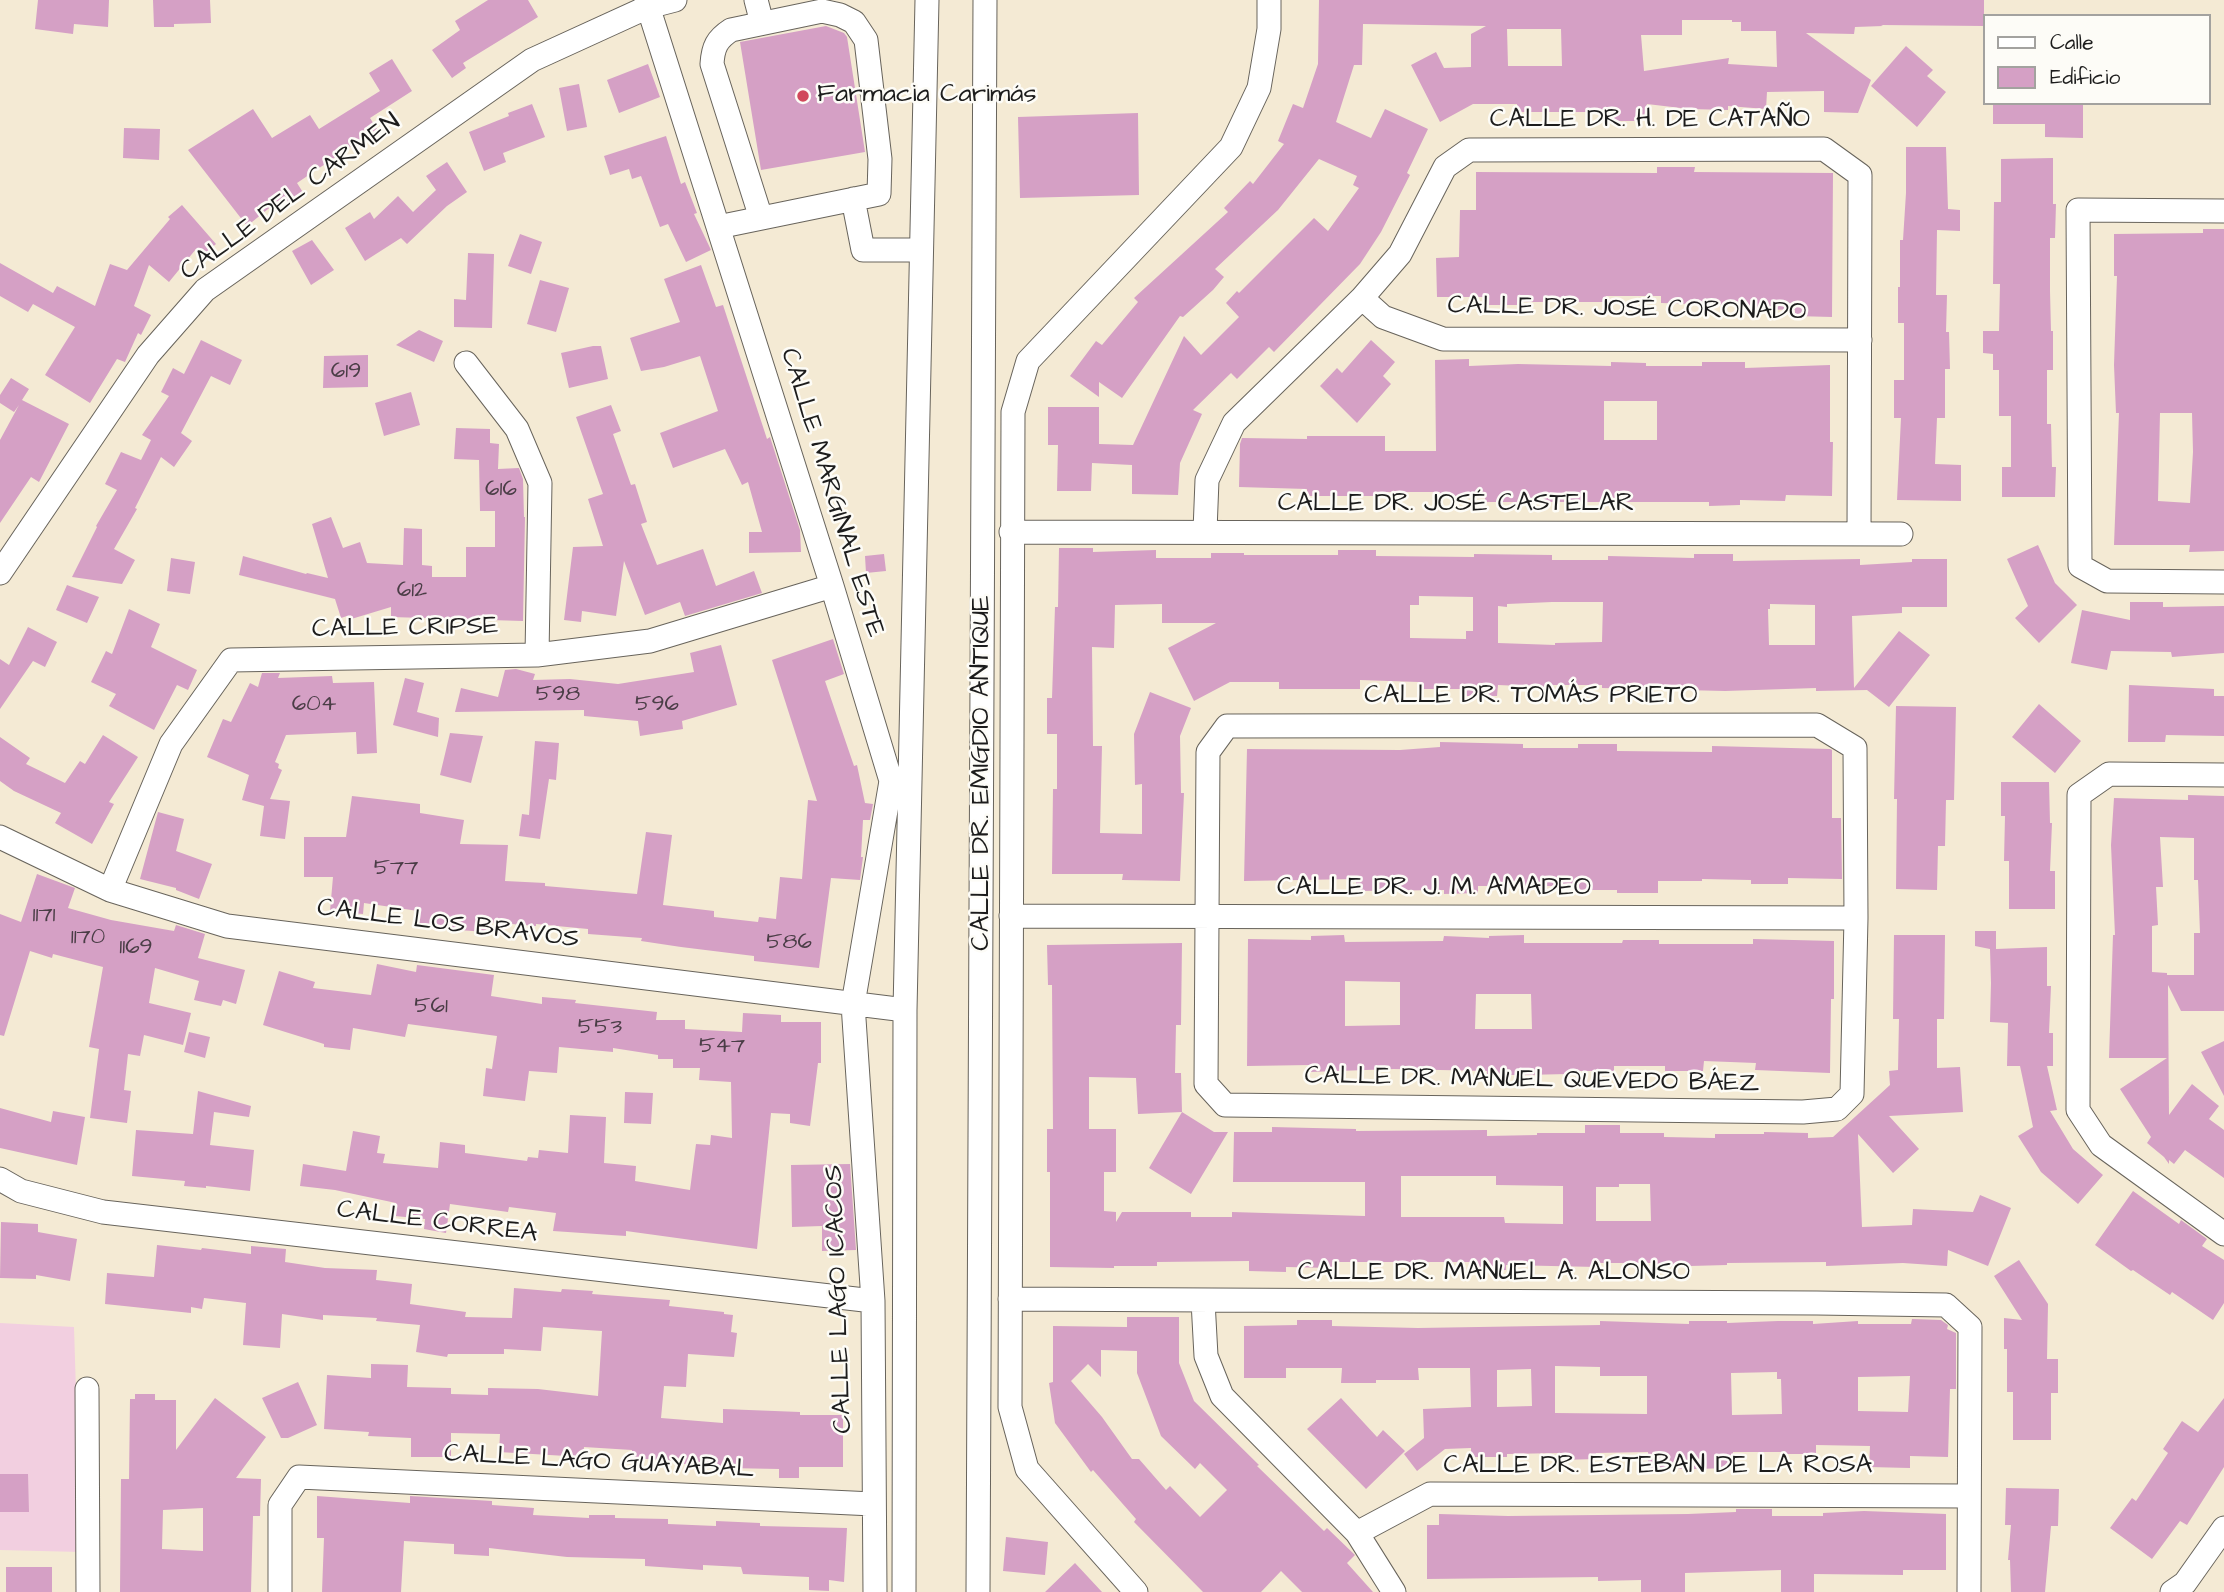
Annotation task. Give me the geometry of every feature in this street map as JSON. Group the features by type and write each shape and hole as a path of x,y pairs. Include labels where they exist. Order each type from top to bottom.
{"street":[{"name":"CALLE DEL CARMEN","path":"0,573 148,355 205,290 532,60 647,4 675,0"},
{"path":"756,0 762,23"},
{"path":"904,1592 905,1010 927,0"},
{"path":"978,1592 985,0"},
{"name":"CALLE DR. EMIGDIO ANTIQUE","path":"1136,1592 1027,1469 1010,1407 1013,412 1028,361 1231,146 1259,88 1269,29 1269,0"},
{"name":"CALLE MARGINAL ESTE","path":"647,4 891,780 853,1004"},
{"path":"718,227 879,194 880,159 866,40 854,22 840,15 822,11 731,30 719,38 713,50 712,64 761,218"},
{"name":"CALLE DR. H. DE CATAÑO","path":"1205,531 1207,480 1234,423 1362,298 1400,254 1445,167 1469,150 1824,149 1860,176 1858,534"},
{"path":"853,199 863,250 921,250"},
{"path":"2224,211 2078,210 2080,566 2107,581 2224,582"},
{"name":"CALLE DR. JOSÉ CORONADO","path":"1362,298 1383,317 1443,339 1860,340"},
{"path":"466,363 517,429 540,483 537,654"},
{"name":"CALLE DR. JOSÉ CASTELAR","path":"1011,532 1901,534"},
{"name":"CALLE CRIPSE","path":"110,890 171,744 231,660 537,654 650,641 832,586"},
{"name":"CALLE DR. TOMÁS PRIETO","path":"1206,916 1208,752 1227,726 1818,725 1855,748 1856,918"},
{"path":"2224,775 2109,774 2079,795 2078,1034 2078,1110 2101,1145 2224,1234"},
{"name":"CALLE LOS BRAVOS","path":"0,837 110,890 227,926 905,1010"},
{"name":"CALLE DR. J. M. AMADEO","path":"1011,916 1856,918"},
{"name":"CALLE DR. MANUEL QUEVEDO BÁEZ","path":"1206,916 1206,1084 1225,1105 1803,1112 1837,1109 1852,1094 1856,918"},
{"name":"CALLE LAGO ICACOS","path":"853,1004 873,1301 875,1592"},
{"name":"CALLE CORREA","path":"0,1180 21,1191 103,1212 873,1301"},
{"name":"CALLE DR. MANUEL A. ALONSO","path":"1010,1299 1945,1305 1970,1327 1969,1496"},
{"path":"1203,1301 1206,1356 1222,1396 1357,1533 1394,1592"},
{"path":"87,1389 88,1592"},
{"name":"CALLE LAGO GUAYABAL","path":"280,1592 281,1505 299,1476 873,1504"},
{"name":"CALLE DR. ESTEBAN DE LA ROSA","path":"1357,1533 1430,1494 1969,1496"},
{"path":"1969,1496 1969,1592"},
{"path":"2172,1592 2185,1583 2224,1528"}],"shaded area":[{"path":"0,1323 74,1327 81,1552 0,1550"}],"building":[{"path":"38,0 109,0 108,27 74,24 73,34 35,29"},
{"path":"153,0 210,0 211,23 154,27"},
{"path":"488,0 528,0 538,17 463,63 466,68 452,78 432,50 460,30 455,21"},
{"path":"1319,0 1984,0 1982,26 1881,25 1883,26 1855,27 1854,34 1806,33 1871,80 1858,113 1824,112 1824,91 1767,92 1766,109 1728,106 1728,110 1689,109 1647,104 1643,121 1604,121 1604,112 1517,112 1517,104 1473,104 1440,122 1411,65 1436,52 1444,68 1471,67 1471,34 1486,26 1363,24 1362,65 1354,65 1336,122 1371,138 1385,109 1428,129 1407,173 1410,175 1381,232 1360,264 1274,352 1269,347 1237,379 1231,373 1193,410 1202,414 1180,463 1178,495 1132,494 1132,465 1092,463 1091,491 1057,491 1058,445 1048,445 1048,407 1099,407 1099,444 1133,445 1184,336 1201,355 1239,317 1226,303 1237,291 1239,293 1314,218 1328,231 1359,188 1353,185 1357,176 1319,159 1278,210 1215,269 1224,277 1183,317 1180,316 1122,398 1099,382 1099,397 1070,376 1096,341 1102,345 1138,302 1134,298 1228,212 1224,208 1250,181 1253,184 1284,144 1278,141 1293,104 1303,108 1318,64","holes":["1682,20 1741,22 1741,31 1776,31 1777,67 1728,64 1729,58 1644,71 1641,35 1682,35","1507,29 1561,29 1562,66 1508,66"]},
{"name":"Farmacia Carimás","path":"826,26 844,33 847,37 865,152 761,170 740,42"},
{"path":"1906,46 1933,70 1927,76 1946,92 1917,127 1871,86"},
{"path":"392,59 412,91 370,118 377,129 297,183 304,194 283,207 278,201 247,226 188,150 253,109 272,138 310,115 319,129 380,91 369,73"},
{"path":"648,64 660,97 619,113 607,80"},
{"path":"579,84 587,127 567,131 559,88"},
{"path":"532,104 545,137 503,153 506,162 484,171 469,132"},
{"path":"1993,105 2083,105 2083,138 2045,137 2045,124 1993,124"},
{"path":"1138,113 1139,195 1020,198 1018,117"},
{"path":"124,128 160,129 159,160 123,158"},
{"path":"666,136 681,184 685,182 697,213 694,214 711,250 686,262 668,224 660,227 641,176 632,179 629,169 610,175 604,156"},
{"path":"1906,147 1946,147 1948,209 1960,210 1960,231 1937,230 1936,295 1947,295 1946,332 1949,332 1950,369 1945,369 1945,418 1937,418 1935,464 1961,465 1961,501 1897,500 1901,418 1894,418 1894,380 1904,380 1904,323 1898,323 1898,287 1906,193"},
{"path":"2053,158 2053,204 2056,204 2055,238 2050,238 2050,291 2053,370 2047,370 2047,424 2051,424 2052,467 2056,467 2055,497 2002,497 2002,467 2011,467 2011,416 1999,416 1999,370 1993,370 1993,354 1983,353 1983,331 1999,331 2000,284 1993,284 1994,202 2001,202 2001,159"},
{"path":"447,162 467,192 447,206 407,244 401,238 365,261 345,228 370,212 374,219 398,196 413,212 436,190 426,176"},
{"path":"1657,167 1695,167 1694,172 1833,173 1832,317 1795,316 1795,310 1753,309 1753,306 1661,303 1661,296 1606,296 1606,302 1522,302 1522,305 1483,305 1483,297 1437,297 1436,258 1459,257 1460,210 1476,210 1476,172 1657,173"},
{"path":"182,205 216,244 202,256 196,249 169,282 149,265 134,306 151,315 141,335 138,333 125,362 117,359 90,403 45,375 75,327 33,304 28,312 0,296 0,263 53,293 57,286 95,306 110,264 127,270 170,219 168,217"},
{"path":"2203,229 2224,229 2224,551 2189,552 2190,545 2114,545 2119,413 2116,413 2114,365 2117,276 2114,276 2114,234 2203,233","holes":["2160,413 2192,413 2190,503 2158,501"]},
{"path":"520,234 542,242 531,274 508,266"},
{"path":"312,240 334,270 311,285 292,251"},
{"path":"468,253 494,254 492,328 454,327 454,299 466,300"},
{"path":"701,265 716,307 723,305 767,439 770,437 800,530 801,552 749,553 749,532 762,532 748,482 742,485 725,449 673,468 660,433 718,411 700,356 641,371 630,338 680,322 664,279"},
{"path":"540,280 569,288 556,332 527,324"},
{"path":"419,330 443,341 434,362 396,345"},
{"path":"201,340 242,360 230,385 211,376 181,433 192,441 174,467 161,457 135,508 137,509 114,549 135,560 122,584 72,577 96,526 117,490 105,484 121,452 141,460 151,440 142,435 169,396 161,392 173,368 184,374"},
{"path":"1371,340 1395,362 1383,376 1391,384 1357,423 1320,386 1337,368 1342,373"},
{"path":"601,346 608,379 569,388 561,353"},
{"path":"368,355 368,387 323,388 324,356"},
{"path":"1469,359 1469,366 1611,366 1611,362 1646,363 1646,366 1702,366 1702,362 1745,362 1745,368 1830,365 1832,496 1786,495 1785,501 1740,500 1740,505 1709,506 1709,502 1485,502 1485,497 1440,497 1440,492 1385,492 1385,496 1307,496 1307,489 1239,487 1242,438 1385,436 1385,451 1436,451 1435,360","holes":["1604,401 1657,401 1657,440 1604,440"]},
{"path":"11,378 29,389 22,400 69,424 39,482 31,477 0,523 0,440 19,405 14,412 0,403 0,395"},
{"path":"411,392 420,425 384,436 375,403"},
{"path":"611,405 621,431 613,434 631,485 635,484 647,522 641,524 657,565 703,549 716,586 754,571 762,593 685,616 680,602 645,615 624,561 616,616 582,611 581,622 564,620 573,547 603,546 588,499 603,494 576,417"},
{"path":"456,428 490,429 490,443 499,444 498,469 519,468 523,479 523,621 391,617 391,607 348,620 347,616 341,618 335,599 239,575 243,556 328,578 312,524 331,517 343,548 360,542 367,563 403,565 404,528 422,529 422,565 432,566 432,577 466,577 466,547 495,547 495,511 480,511 479,460 454,459"},
{"path":"2038,545 2055,583 2077,605 2039,643 2015,618 2028,606 2007,559"},
{"path":"1059,548 1093,548 1093,552 1156,550 1156,558 1211,558 1211,553 1338,555 1338,550 1376,550 1376,556 1552,555 1552,560 1608,560 1608,556 1694,558 1694,554 1733,554 1733,561 1860,559 1860,565 1912,562 1912,559 1947,559 1947,607 1902,607 1902,613 1852,616 1854,688 1899,631 1930,655 1889,707 1867,690 1816,691 1816,688 1725,691 1602,688 1602,685 1498,685 1497,696 1465,696 1465,689 1419,689 1419,682 1360,680 1360,689 1279,689 1279,682 1230,682 1194,701 1168,648 1216,623 1162,623 1162,604 1115,605 1114,648 1092,647 1093,746 1102,746 1100,833 1142,834 1142,784 1135,785 1134,734 1150,692 1191,708 1180,736 1181,793 1184,793 1180,881 1122,880 1123,874 1052,874 1057,734 1047,734 1047,698 1052,698 1055,607 1058,607","holes":["1419,596 1473,597 1473,631 1466,631 1466,639 1410,638 1410,605 1419,605","1603,602 1602,642 1555,645 1498,643 1498,606 1507,607 1507,604","1770,604 1815,605 1815,645 1769,645"]},
{"path":"884,554 886,571 866,573 865,556"},
{"path":"171,558 195,562 190,594 167,591"},
{"path":"67,585 99,597 87,623 56,610"},
{"path":"2130,602 2163,602 2163,607 2224,606 2224,653 2172,657 2171,652 2111,651 2107,670 2071,663 2082,610 2130,620"},
{"path":"129,609 160,624 151,647 197,670 188,690 177,685 154,730 109,706 116,694 91,682 106,651 112,654"},
{"path":"28,627 57,642 45,667 33,661 0,709 0,659 9,665"},
{"path":"833,639 844,674 825,681 854,766 857,765 865,803 873,804 870,820 863,820 860,880 831,878 819,968 754,961 754,956 641,941 642,938 588,934 588,929 487,922 486,932 459,930 417,924 418,911 364,903 363,914 330,911 333,877 304,877 304,837 346,837 352,796 420,804 420,813 464,820 460,844 508,845 505,881 545,883 545,886 637,894 646,832 672,835 663,905 714,911 714,917 758,922 759,917 776,919 780,877 802,879 808,800 817,801 772,660"},
{"path":"721,645 737,705 682,721 683,729 640,736 638,721 584,716 584,710 455,712 461,688 498,697 505,670 516,669 535,674 533,680 570,679 618,684 694,672 690,653"},
{"path":"262,673 280,673 278,678 332,676 333,683 374,682 377,753 357,754 356,732 286,735 275,762 282,770 270,799 290,801 285,839 260,836 264,806 242,800 249,775 207,757 223,719 231,722 250,683 258,687"},
{"path":"405,678 424,683 417,712 439,718 438,737 393,725"},
{"path":"2129,685 2214,689 2214,696 2224,696 2224,736 2166,735 2165,742 2128,742"},
{"path":"2039,704 2081,741 2055,773 2012,737"},
{"path":"1896,706 1956,707 1954,800 1946,800 1945,846 1938,846 1937,890 1896,889"},
{"path":"450,733 483,736 471,783 440,775"},
{"path":"103,735 138,757 109,802 114,804 92,844 55,823 61,813 14,791 0,781 0,737 30,758 26,764 65,783 80,761 85,764"},
{"path":"535,741 559,743 556,780 549,779 540,839 519,836 522,814 529,815"},
{"path":"1440,742 1523,744 1523,748 1578,748 1578,744 1617,744 1617,751 1712,752 1712,746 1830,749 1832,818 1841,818 1842,879 1788,878 1788,884 1751,884 1751,880 1658,881 1658,893 1577,890 1577,886 1478,886 1478,893 1444,894 1444,890 1356,891 1356,879 1244,881 1247,749 1400,750 1440,747"},
{"path":"2001,782 2049,782 2052,823 2050,871 2055,871 2055,909 2009,909 2009,861 2004,861 2005,816 2001,816"},
{"path":"2188,795 2224,796 2224,1011 2181,1011 2168,985 2169,1115 2192,1084 2219,1106 2209,1119 2224,1130 2224,1178 2185,1150 2174,1164 2169,1160 2169,1164 2147,1143 2151,1137 2120,1089 2167,1058 2109,1058 2115,935 2111,845 2114,798 2188,800","holes":["2160,837 2194,838 2194,880 2198,880 2200,933 2194,933 2194,975 2152,972 2152,926 2158,925 2156,887 2163,887"]},
{"path":"158,812 184,819 176,851 212,864 199,899 176,888 140,879"},
{"path":"37,874 75,888 68,908 111,920 174,931 176,925 205,934 198,958 245,970 236,1004 223,1000 221,1006 194,1000 199,981 155,968 149,1003 191,1013 183,1045 144,1035 140,1056 128,1054 124,1090 131,1091 127,1123 90,1118 99,1049 89,1047 103,967 53,954 52,958 30,951 4,1036 0,1035 0,914 21,922"},
{"path":"1975,931 1996,931 1996,949 2047,947 2047,986 2051,986 2049,1033 2053,1033 2053,1066 2047,1066 2057,1110 2050,1111 2073,1149 2103,1175 2078,1204 2041,1172 2018,1136 2033,1127 2020,1066 2007,1066 2008,1023 1990,1022 1990,949 1975,946"},
{"path":"1344,935 1345,942 1443,941 1444,936 1489,938 1524,935 1524,943 1622,943 1623,940 1659,940 1659,944 1753,944 1753,939 1834,941 1830,1073 1755,1070 1756,1063 1704,1061 1703,1071 1665,1071 1665,1066 1614,1066 1614,1071 1524,1075 1487,1075 1487,1071 1394,1069 1310,1072 1310,1065 1247,1066 1248,939 1311,940 1311,936","holes":["1345,981 1400,982 1400,1025 1345,1026","1476,994 1531,994 1532,1029 1475,1029"]},
{"path":"1894,935 1945,935 1944,1019 1937,1019 1937,1068 1960,1067 1963,1112 1889,1116 1919,1149 1893,1173 1858,1134 1862,1227 1912,1225 1913,1209 1973,1212 1980,1195 2011,1208 1988,1266 1948,1250 1947,1266 1903,1263 1826,1266 1826,1262 1653,1267 1653,1263 1597,1263 1597,1267 1506,1265 1506,1270 1473,1271 1472,1262 1332,1262 1332,1268 1286,1267 1286,1272 1249,1271 1249,1261 1157,1262 1157,1266 1114,1268 1050,1267 1047,1129 1053,1129 1052,985 1048,985 1047,945 1182,943 1181,1025 1176,1025 1175,1073 1181,1073 1182,1112 1138,1114 1136,1078 1089,1077 1089,1129 1116,1129 1116,1172 1104,1172 1104,1211 1116,1212 1116,1222 1122,1212 1191,1212 1191,1217 1232,1217 1232,1212 1365,1216 1365,1182 1233,1182 1234,1132 1272,1132 1272,1127 1356,1131 1487,1130 1487,1136 1585,1133 1585,1125 1620,1125 1620,1133 1664,1133 1664,1137 1715,1138 1715,1134 1764,1132 1808,1133 1808,1138 1833,1137 1890,1085 1889,1071 1898,1070 1899,1019 1893,1019","holes":["1401,1176 1496,1176 1496,1185 1563,1186 1563,1224 1505,1223 1504,1217 1401,1217","1619,1184 1650,1184 1651,1221 1596,1221 1596,1187 1619,1187"]},
{"path":"377,964 416,972 417,965 494,975 491,996 542,1004 542,997 576,1000 575,1003 657,1012 656,1020 685,1020 685,1029 742,1032 743,1013 781,1015 781,1022 821,1022 821,1063 818,1063 810,1126 790,1123 790,1114 771,1113 757,1249 626,1231 626,1236 553,1231 556,1213 509,1207 508,1212 450,1204 446,1233 424,1229 425,1219 395,1216 396,1203 335,1190 300,1186 303,1164 346,1171 353,1131 380,1136 377,1153 385,1154 383,1163 438,1168 440,1142 465,1145 465,1153 527,1161 528,1157 538,1158 539,1150 568,1153 570,1115 606,1117 604,1163 636,1166 635,1181 690,1190 696,1144 710,1145 711,1135 732,1138 731,1082 699,1080 700,1068 673,1068 673,1059 658,1059 658,1055 613,1048 613,1052 559,1047 557,1073 529,1071 525,1101 483,1096 486,1068 492,1069 497,1036 408,1024 405,1037 353,1028 350,1050 324,1047 324,1044 263,1025 279,971 315,982 313,988 371,995"},
{"path":"189,1032 210,1037 205,1058 184,1052"},
{"path":"2224,1041 2224,1096 2201,1052"},
{"path":"198,1091 251,1106 249,1117 214,1112 210,1145 254,1150 250,1191 184,1186 185,1181 132,1176 136,1130 193,1134"},
{"path":"625,1092 653,1093 651,1124 624,1123"},
{"path":"0,1108 51,1122 53,1111 85,1117 77,1165 0,1148"},
{"path":"1182,1112 1214,1132 1228,1132 1191,1194 1149,1168"},
{"path":"850,1164 856,1250 822,1251 822,1226 792,1227 791,1165"},
{"path":"2133,1191 2179,1224 2181,1220 2207,1239 2202,1246 2224,1260 2224,1303 2213,1320 2172,1292 2170,1295 2131,1271 2095,1245"},
{"path":"1,1222 38,1224 38,1232 77,1239 70,1281 36,1275 36,1279 0,1278"},
{"path":"157,1245 251,1254 251,1246 286,1249 285,1262 325,1268 377,1270 376,1280 412,1284 410,1304 466,1312 465,1317 512,1318 514,1288 561,1292 562,1289 593,1291 592,1294 670,1300 669,1306 724,1312 733,1315 731,1332 737,1333 734,1357 688,1354 686,1387 664,1386 661,1418 723,1423 723,1409 800,1412 800,1415 843,1415 843,1467 799,1467 799,1478 779,1478 779,1469 727,1468 632,1458 632,1450 584,1447 583,1457 499,1452 500,1434 451,1433 451,1457 411,1457 411,1438 368,1436 369,1432 324,1429 327,1375 371,1378 371,1364 408,1365 407,1387 451,1388 451,1394 488,1395 488,1388 538,1389 598,1396 602,1331 543,1327 541,1351 504,1349 504,1354 448,1354 447,1357 416,1352 420,1325 376,1321 377,1318 323,1315 323,1320 282,1314 280,1348 243,1345 246,1303 204,1298 202,1309 191,1307 191,1313 105,1304 107,1273 154,1277"},
{"path":"2019,1260 2048,1304 2047,1359 2058,1359 2058,1393 2051,1393 2051,1440 2013,1440 2013,1392 2007,1392 2004,1318 2022,1320 1994,1276"},
{"path":"1127,1317 1179,1317 1179,1363 1194,1401 1324,1531 1327,1528 1355,1555 1347,1563 1373,1592 1302,1592 1281,1571 1261,1592 1203,1592 1134,1522 1136,1519 1093,1470 1091,1472 1055,1423 1049,1383 1053,1382 1053,1326 1127,1327","holes":["1101,1350 1137,1351 1137,1373 1161,1436 1195,1469 1200,1463 1227,1490 1200,1517 1170,1486 1166,1490 1139,1459 1132,1459 1102,1417 1071,1381 1088,1364 1101,1377"]},
{"path":"1912,1319 1941,1320 1948,1325 1947,1329 1956,1333 1956,1389 1950,1389 1948,1457 1910,1456 1910,1468 1869,1467 1870,1446 1816,1445 1816,1454 1733,1452 1733,1468 1694,1469 1648,1468 1648,1452 1596,1453 1596,1459 1561,1460 1561,1453 1471,1457 1471,1448 1445,1449 1417,1471 1404,1454 1424,1438 1423,1409 1471,1407 1470,1368 1418,1368 1419,1380 1376,1380 1376,1383 1341,1383 1342,1368 1286,1368 1286,1378 1244,1378 1244,1326 1297,1325 1297,1320 1332,1320 1332,1326 1418,1328 1600,1325 1600,1321 1689,1324 1689,1321 1813,1321 1813,1324 1858,1321 1858,1324 1911,1324","holes":["1555,1366 1600,1367 1600,1376 1647,1376 1647,1414 1555,1413","1531,1369 1532,1406 1497,1407 1497,1370","1777,1372 1777,1379 1781,1379 1782,1414 1732,1415 1731,1373","1910,1376 1908,1412 1858,1411 1858,1377"]},
{"path":"298,1382 317,1425 288,1438 281,1438 262,1398"},
{"path":"135,1394 155,1394 155,1400 176,1400 176,1450 215,1398 266,1437 236,1478 261,1479 260,1516 253,1516 251,1592 120,1592 121,1479 129,1479 130,1399 135,1399","holes":["203,1508 203,1551 162,1549 163,1510"]},
{"path":"1341,1398 1377,1437 1383,1430 1405,1451 1366,1489 1307,1429"},
{"path":"2224,1398 2224,1467 2187,1525 2180,1521 2152,1559 2110,1528 2132,1498 2136,1501 2168,1453 2163,1449 2182,1421 2198,1432"},
{"path":"0,1474 28,1474 29,1512 0,1512"},
{"path":"2006,1488 2059,1489 2058,1526 2051,1526 2045,1592 2011,1592 2008,1560 2011,1525 2005,1525"},
{"path":"317,1496 410,1503 410,1496 492,1501 492,1505 534,1508 533,1515 589,1518 589,1515 615,1515 615,1518 668,1519 668,1524 716,1526 716,1521 760,1523 760,1526 847,1528 844,1582 829,1580 829,1591 809,1590 809,1577 743,1574 741,1567 703,1565 703,1570 645,1566 645,1559 567,1557 489,1548 489,1556 454,1554 454,1544 404,1541 401,1592 322,1592 324,1538 317,1538"},
{"path":"1736,1509 1772,1509 1772,1516 1823,1516 1823,1513 1864,1511 1946,1514 1946,1570 1903,1570 1903,1575 1814,1574 1814,1592 1781,1592 1781,1570 1685,1573 1685,1592 1641,1592 1641,1580 1598,1581 1598,1577 1427,1579 1427,1525 1439,1525 1439,1514 1688,1514 1736,1512"},
{"path":"1006,1537 1048,1542 1045,1575 1003,1571"},
{"path":"1075,1563 1102,1592 1045,1592"},
{"path":"6,1567 52,1567 52,1592 6,1592"}],"place":[{"name":"Farmacia Carimás","path":"803,96"}]}
